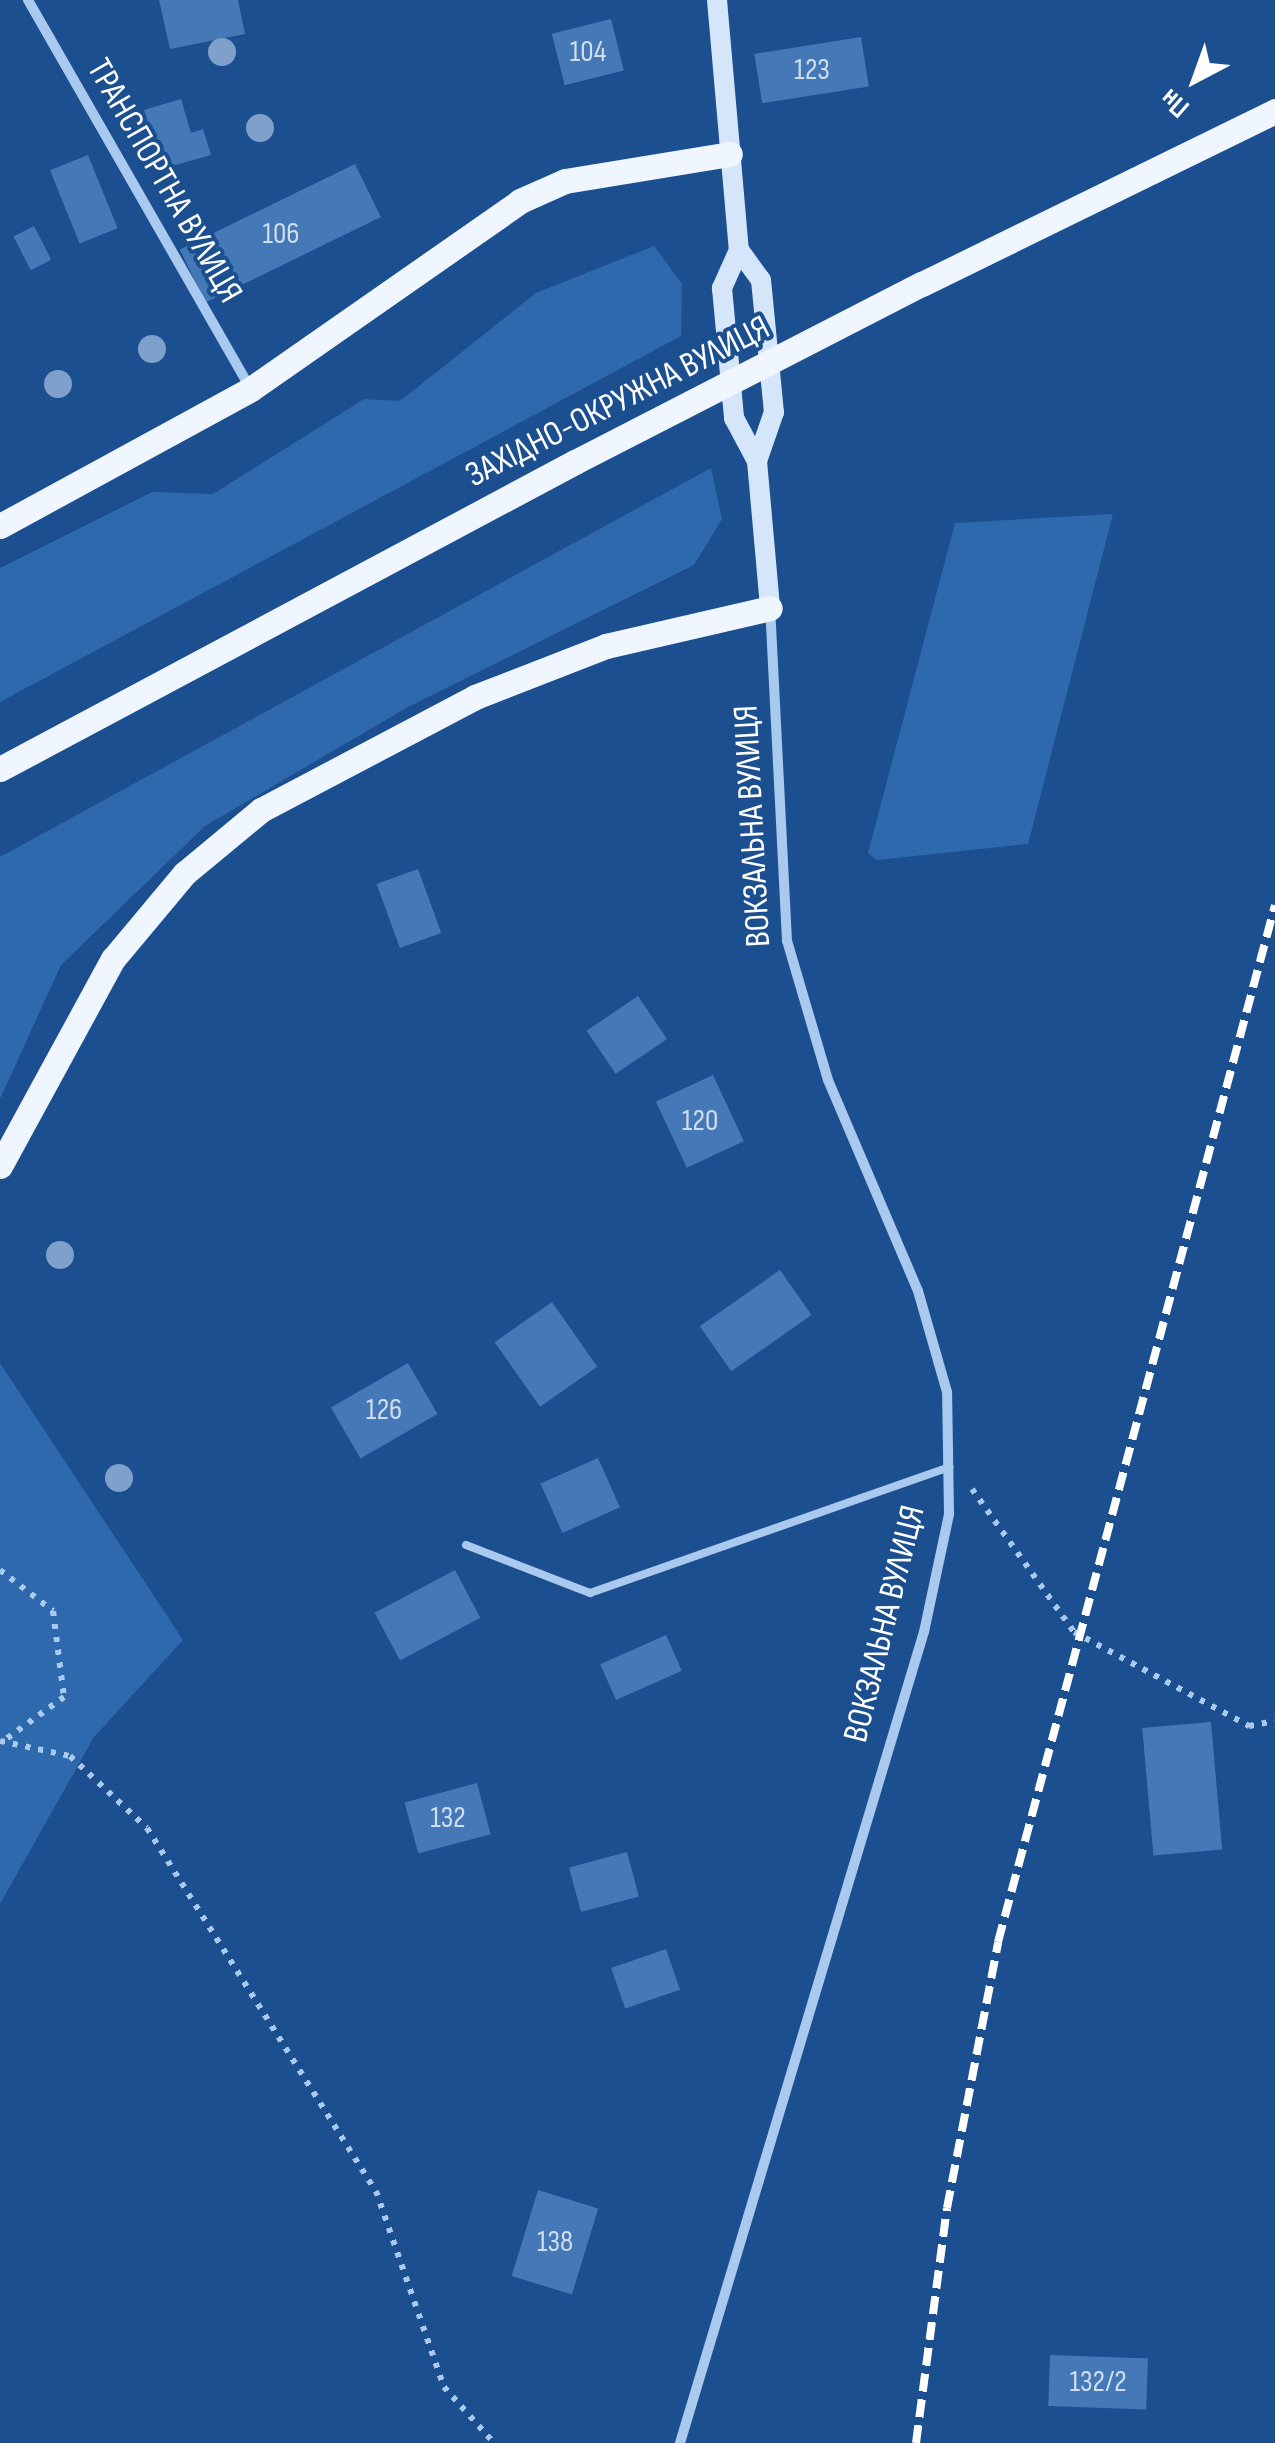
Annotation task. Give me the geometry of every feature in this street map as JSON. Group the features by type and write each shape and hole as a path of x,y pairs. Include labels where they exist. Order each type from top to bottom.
{"main road":[{"name":"ЗАХІДНО-ОКРУЖНА ВУЛИЦЯ","path":"0,770 575,462 922,284 1275,111"},
{"path":"0,526 251,389 520,200 565,181 730,154"},
{"path":"0,1166 113,959 185,873 262,810 475,697 606,646 770,608"}],"street":[{"name":"ТРАНСПОРТНА ВУЛИЦЯ","path":"28,0 251,389"},
{"name":"ВОКЗАЛЬНА ВУЛИЦЯ","path":"680,2443 924,1632 950,1467 947,1392 918,1291 828,1080 787,941 770,608 757,461 734,418 722,288 738,250 717,0"},
{"name":"ВОКЗАЛЬНА ВУЛИЦЯ","path":"738,250 761,280 774,412 757,461"}],"lane":[{"path":"466,1545 590,1593 950,1467"}],"path":[{"path":"950,1467 999,1515 1074,1632 1248,1726 1275,1721"},
{"path":"0,1570 54,1612 64,1698 3,1740"},
{"path":"3,1740 70,1756 147,1828 376,2191 444,2387 494,2443"}],"shaded area":[{"path":"654,246 682,284 681,336 0,702 0,568 152,492 213,494 364,399 400,401 536,293"},
{"path":"711,468 722,519 694,565 408,707 205,826 61,965 0,1099 0,857"},
{"path":"1113,514 1028,844 877,860 868,853 955,523"},
{"path":"0,1363 183,1640 94,1737 0,1904"}],"building":[{"path":"159,0 238,0 245,34 170,49"},
{"path":"611,19 624,70 565,85 552,34"},
{"path":"861,37 869,86 762,103 754,54"},
{"path":"181,99 191,133 203,129 211,155 161,169 144,110"},
{"path":"88,155 118,228 80,244 50,170"},
{"path":"355,164 381,217 206,303 180,249"},
{"path":"34,226 51,260 31,270 14,236"},
{"path":"418,869 441,933 400,948 377,884"},
{"path":"638,996 667,1039 616,1074 587,1031"},
{"path":"713,1075 744,1141 687,1168 656,1102"},
{"path":"780,1270 812,1315 731,1371 700,1326"},
{"path":"552,1302 597,1367 540,1407 495,1342"},
{"path":"408,1363 438,1414 360,1459 331,1408"},
{"path":"598,1458 620,1507 562,1533 540,1484"},
{"path":"455,1570 480,1618 400,1660 375,1613"},
{"path":"666,1635 682,1671 616,1700 600,1664"},
{"path":"1211,1722 1222,1850 1153,1856 1142,1728"},
{"path":"477,1783 491,1834 418,1854 405,1802"},
{"path":"627,1852 639,1896 581,1912 569,1868"},
{"path":"666,1949 680,1990 625,2009 611,1968"},
{"path":"538,2190 598,2208 572,2294 512,2276"},
{"path":"1050,2355 1148,2358 1146,2409 1048,2406"}],"railway":[{"path":"916,2443 947,2208 998,1942 1275,905"}]}
